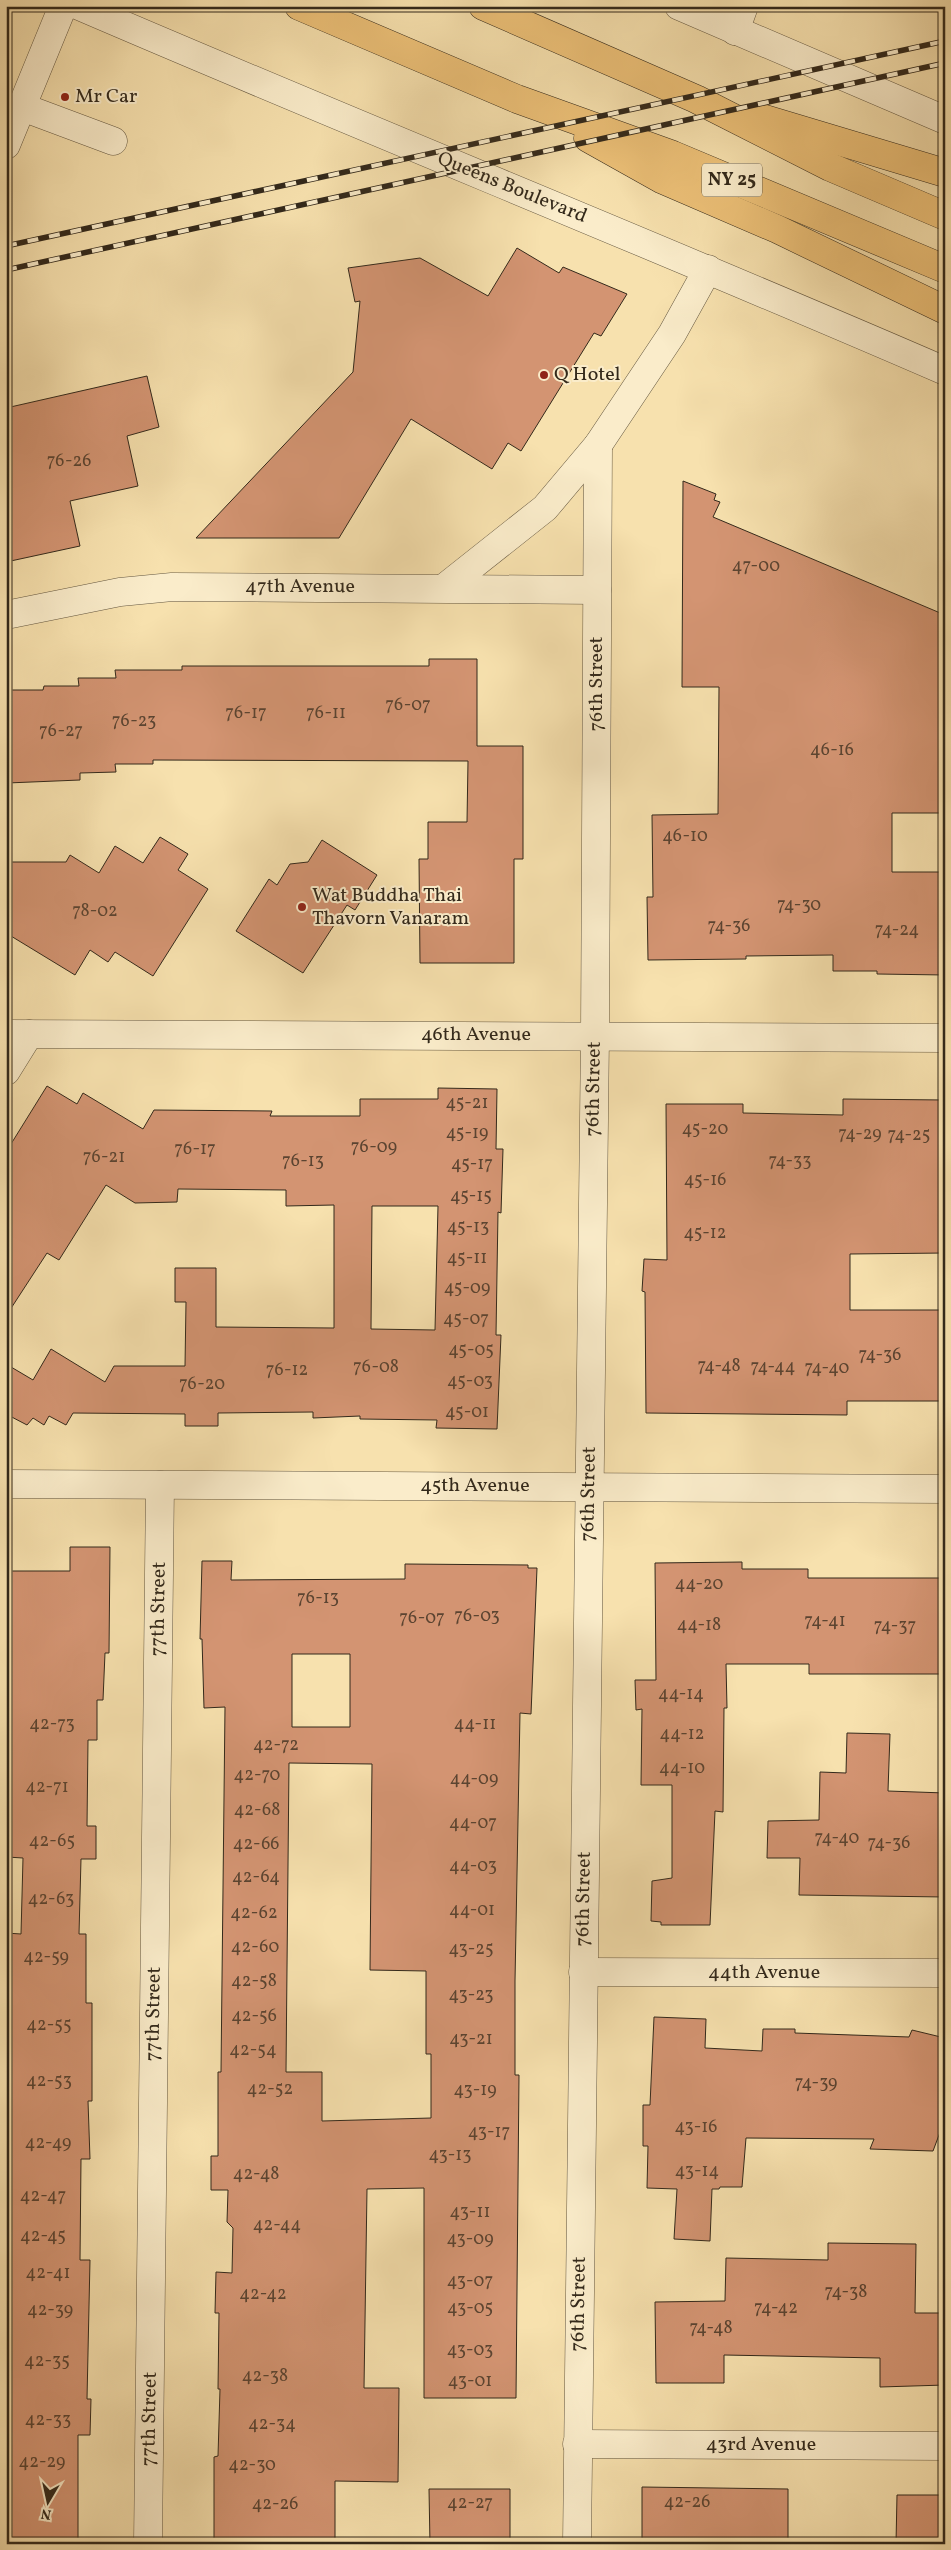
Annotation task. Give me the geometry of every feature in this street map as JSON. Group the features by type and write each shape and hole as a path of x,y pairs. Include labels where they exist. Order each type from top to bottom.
{"main road":[{"name":"NY 25","path":"299,6 517,99 673,155 945,269"},
{"name":"NY 25","path":"483,6 696,99 830,167 945,216"},
{"path":"517,99 663,180 777,230 945,310"},
{"path":"696,99 945,172"}],"street":[{"path":"6,145 63,6"},
{"name":"Queens Boulevard","path":"79,6 233,73 708,269 945,371"},
{"path":"679,6 739,18 945,120"},
{"path":"22,107 113,142"},
{"path":"444,588 546,508 598,445 672,334 708,269"},
{"name":"76th Street","path":"576,2544 595,1036 598,445"},
{"name":"47th Avenue","path":"6,615 120,592 172,587 597,590"},
{"path":"6,1071 18,1034"},
{"name":"46th Avenue","path":"18,1034 945,1038"},
{"name":"45th Avenue","path":"6,1484 945,1489"},
{"name":"77th Street","path":"148,2544 160,1485"},
{"name":"44th Avenue","path":"584,1972 945,1973"},
{"name":"43rd Avenue","path":"578,2444 945,2446"}],"building":[{"path":"517,248 559,273 563,267 627,294 601,336 594,333 521,451 508,443 492,469 411,419 339,538 196,538 353,372 360,301 355,302 348,268 420,258 488,296"},
{"path":"147,376 159,427 127,436 138,486 70,501 80,546 6,562 6,408"},
{"path":"683,481 716,494 714,500 720,502 713,517 945,615 945,813 892,813 892,872 945,872 945,975 877,974 877,971 833,971 833,955 746,956 746,959 648,960 647,897 653,897 652,815 718,814 719,687 682,687"},
{"path":"429,659 477,659 477,746 523,746 523,859 514,859 514,963 420,963 419,859 428,859 428,822 467,822 468,761 153,760 153,764 115,764 116,772 80,773 80,780 7,783 6,690 43,690 44,686 79,686 78,678 116,678 115,670 182,670 182,666 429,666"},
{"path":"160,837 188,854 178,870 208,889 153,976 115,952 108,962 90,950 75,975 6,933 6,862 66,862 70,855 99,873 115,846 143,863"},
{"name":"Wat Buddha Thai Thavorn Vanaram","path":"322,840 377,875 355,910 347,905 303,973 236,931 269,879 277,885 290,864 308,862"},
{"path":"47,1086 77,1104 83,1093 143,1129 154,1110 272,1111 270,1116 360,1116 360,1099 438,1099 438,1088 497,1089 496,1149 503,1149 501,1213 498,1212 496,1335 501,1335 497,1429 436,1428 437,1420 360,1419 360,1416 313,1418 313,1412 218,1413 218,1426 185,1426 185,1414 73,1413 66,1425 49,1416 44,1425 33,1418 27,1425 6,1414 6,1364 33,1380 51,1349 105,1382 114,1366 185,1366 186,1302 175,1302 175,1268 216,1268 216,1327 334,1328 334,1205 286,1206 286,1190 178,1189 177,1202 135,1203 106,1185 59,1260 47,1253 6,1316 6,1152","holes":["372,1206 438,1206 435,1330 371,1329"]},
{"path":"843,1099 945,1100 945,1253 850,1254 850,1310 945,1310 945,1401 847,1401 847,1415 646,1413 645,1292 642,1291 644,1259 667,1260 666,1104 743,1104 743,1113 843,1115"},
{"path":"70,1547 110,1547 109,1653 105,1653 103,1700 97,1700 97,1740 88,1740 87,1826 96,1826 96,1859 81,1859 79,1934 86,1934 86,2003 92,2003 92,2101 88,2101 90,2159 81,2159 80,2260 90,2260 87,2399 91,2399 90,2435 78,2435 78,2544 6,2544 6,1933 21,1934 23,1858 7,1857 6,1571 70,1571"},
{"path":"202,1561 232,1561 231,1580 405,1579 405,1564 528,1565 528,1568 537,1568 531,1714 520,1713 515,1981 515,2075 519,2075 516,2398 424,2398 424,2188 367,2189 364,2388 399,2388 398,2482 335,2481 335,2544 214,2544 214,2457 218,2456 220,2389 218,2389 219,2313 215,2313 216,2272 232,2273 233,2228 227,2222 228,2190 211,2190 211,2156 218,2156 218,2072 221,2072 225,1707 204,1708 202,1639 200,1639","holes":["292,1654 350,1654 350,1727 292,1727","289,1763 372,1764 370,1970 426,1971 426,2054 431,2054 431,2118 322,2121 322,2072 286,2072"]},
{"path":"742,1562 742,1569 808,1569 808,1578 945,1578 945,1674 809,1674 809,1664 726,1664 727,1708 724,1708 723,1812 715,1811 710,1925 661,1925 661,1922 651,1921 652,1881 672,1878 672,1785 641,1785 642,1709 636,1710 635,1680 656,1680 655,1563"},
{"path":"847,1733 890,1734 888,1791 945,1793 945,1897 799,1895 800,1858 767,1858 768,1821 819,1820 820,1772 846,1773"},
{"path":"654,2017 706,2019 705,2048 762,2051 763,2029 795,2029 795,2033 909,2037 912,2030 945,2038 945,2119 933,2151 870,2149 874,2139 746,2138 742,2187 712,2189 710,2241 674,2239 677,2189 647,2188 648,2146 643,2146 643,2105 650,2105"},
{"path":"828,2243 916,2244 915,2313 945,2313 945,2385 880,2387 880,2358 724,2355 724,2383 656,2383 655,2302 725,2301 726,2258 828,2260"},
{"path":"642,2487 788,2489 788,2544 642,2544"},
{"path":"429,2489 510,2489 510,2544 430,2544"},
{"path":"897,2495 945,2495 945,2544 896,2544"}],"railway":[{"path":"6,246 945,41"},
{"path":"6,270 945,63"}],"place":[{"name":"Mr Car","path":"65,97"},
{"name":"Q Hotel","path":"544,375"},
{"name":"Wat Buddha Thai Thavorn Vanaram","path":"302,907"}]}
